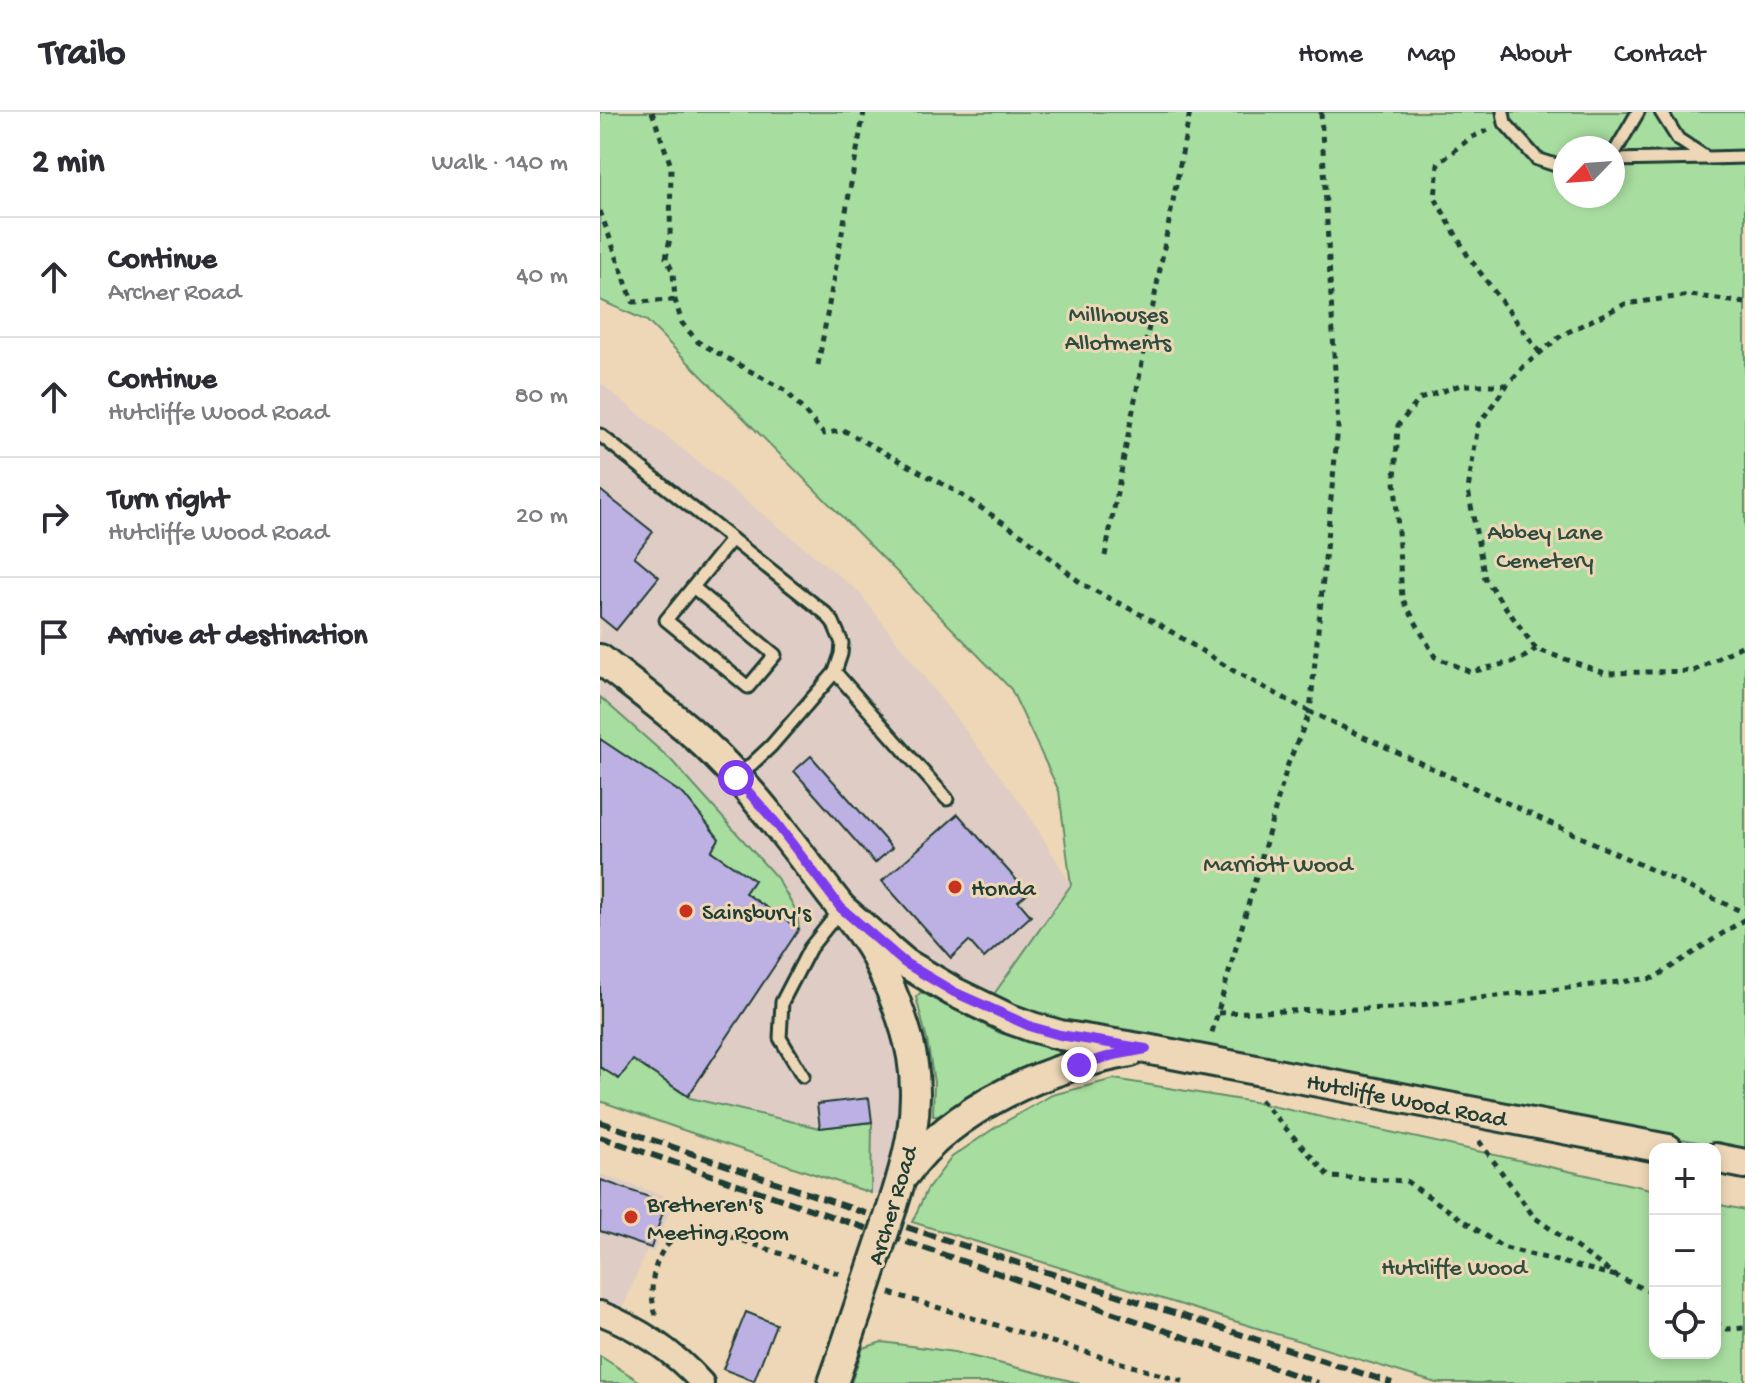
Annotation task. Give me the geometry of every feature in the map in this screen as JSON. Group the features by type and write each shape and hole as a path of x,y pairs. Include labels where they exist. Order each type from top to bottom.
{"street":[{"name":"Archer Road","path":"600,659 691,732 776,823 873,952 907,1037 915,1084 909,1152 833,1383"},
{"name":"Hutcliffe Wood Road","path":"841,908 905,963 954,992 1032,1027 1060,1035 1649,1145"},
{"name":"Hutcliffe Wood Road","path":"902,1178 951,1127 993,1099 1079,1065 1146,1049"},
{"path":"1721,1159 1745,1164"},
{"path":"600,1313 647,1336 702,1383"}],"lane":[{"path":"1625,136 1638,112"},
{"path":"1661,112 1678,139 1707,158"},
{"path":"1504,118 1537,159 1553,164"},
{"path":"1625,157 1745,157"},
{"path":"600,435 825,613 833,622 842,643 835,672 771,746 736,778"},
{"path":"693,587 775,655 748,687 666,620 732,539"},
{"path":"835,672 947,799"},
{"path":"803,1076 780,1038 782,1002 810,948 841,908"}],"path":[{"path":"652,112 671,166 670,238 666,258 673,272 675,300 682,323 698,342 786,391 824,434 843,430 957,492 1025,537 1082,584 1159,624 1234,671 1310,712 1745,916"},
{"path":"818,365 864,112"},
{"path":"1105,556 1190,112"},
{"path":"1204,1061 1288,764 1310,712 1338,427 1321,112"},
{"path":"1504,118 1470,138 1438,164 1435,198 1468,256 1540,353"},
{"path":"600,211 633,302 675,300"},
{"path":"1745,303 1690,295 1625,304 1562,335 1524,366 1478,425 1468,490 1485,579 1536,649 1605,673 1694,671 1745,644"},
{"path":"1507,385 1460,385 1420,399 1398,425 1395,480 1402,598 1435,657 1471,672 1520,660 1536,649"},
{"path":"1218,1013 1393,1008 1654,978 1745,916"},
{"path":"1259,1099 1330,1177 1406,1181 1502,1247 1616,1276 1649,1291"},
{"path":"1455,1108 1534,1217 1616,1276"},
{"path":"661,1325 654,1312 654,1269 671,1241 703,1227 843,1276"},
{"path":"883,1290 1188,1383"},
{"path":"1721,1326 1727,1329 1745,1328"}],"shaded area":[{"path":"600,383 858,591 1024,807 1071,885 985,1006 875,939 907,1036 897,1194 871,1193 600,1101"},
{"path":"600,1174 674,1199 654,1252 647,1250 621,1312 600,1313"}],"green space":[{"path":"600,112 1745,112 1745,1151 1721,1146 1721,1143 1703,1143 1280,1063 1069,1027 992,997 1071,885 1059,791 1011,689 647,321 600,300"},
{"path":"600,697 671,760 777,878 797,912 799,929 745,893 754,880 711,851 719,838 684,795 600,739"},
{"path":"921,992 1000,1033 1058,1050 1060,1056 1015,1071 976,1091 938,1116 933,1116 934,1082 916,997"},
{"path":"633,1060 690,1098 820,1128 872,1122 871,1193 600,1101 600,1067 619,1079"},
{"name":"Hutcliffe Wood","path":"1114,1079 1253,1102 1649,1189 1649,1359 1721,1359 1721,1205 1745,1210 1745,1383 1436,1383 912,1222 927,1190 952,1157 1052,1095"},
{"path":"882,1342 954,1352 1079,1383 851,1383 863,1348"},
{"path":"600,1356 642,1383 600,1383"}],"building":[{"path":"600,490 653,532 634,556 659,577 616,630 600,617"},
{"name":"Sainsbury's","path":"600,739 684,795 719,839 711,851 754,880 745,893 799,929 688,1096 633,1060 619,1079 600,1067"},
{"path":"811,756 892,848 875,863 794,771"},
{"name":"Honda","path":"958,814 1028,893 1018,901 1031,916 984,958 969,941 951,958 882,881"},
{"path":"869,1098 872,1122 820,1128 817,1104"},
{"name":"Bretheren's Meeting Room","path":"601,1180 666,1203 651,1248 600,1231"},
{"path":"746,1312 776,1324 754,1381 723,1369"}],"railway":[{"path":"600,1122 912,1229 1392,1383"},
{"path":"600,1137 1318,1383"}],"place":[{"name":"Honda","path":"955,887"},
{"name":"Sainsbury's","path":"686,911"},
{"name":"Bretheren's Meeting Room","path":"631,1217"}],"route":[{"path":"736,778 776,823 841,908 905,963 954,992 1032,1027 1060,1035 1146,1049 1079,1065"}],"park label":[{"name":"Millhouses Allotments","path":"1118,327"},
{"name":"Abbey Lane Cemetery","path":"1545,545"},
{"name":"Marriott Wood","path":"1278,863"}]}
